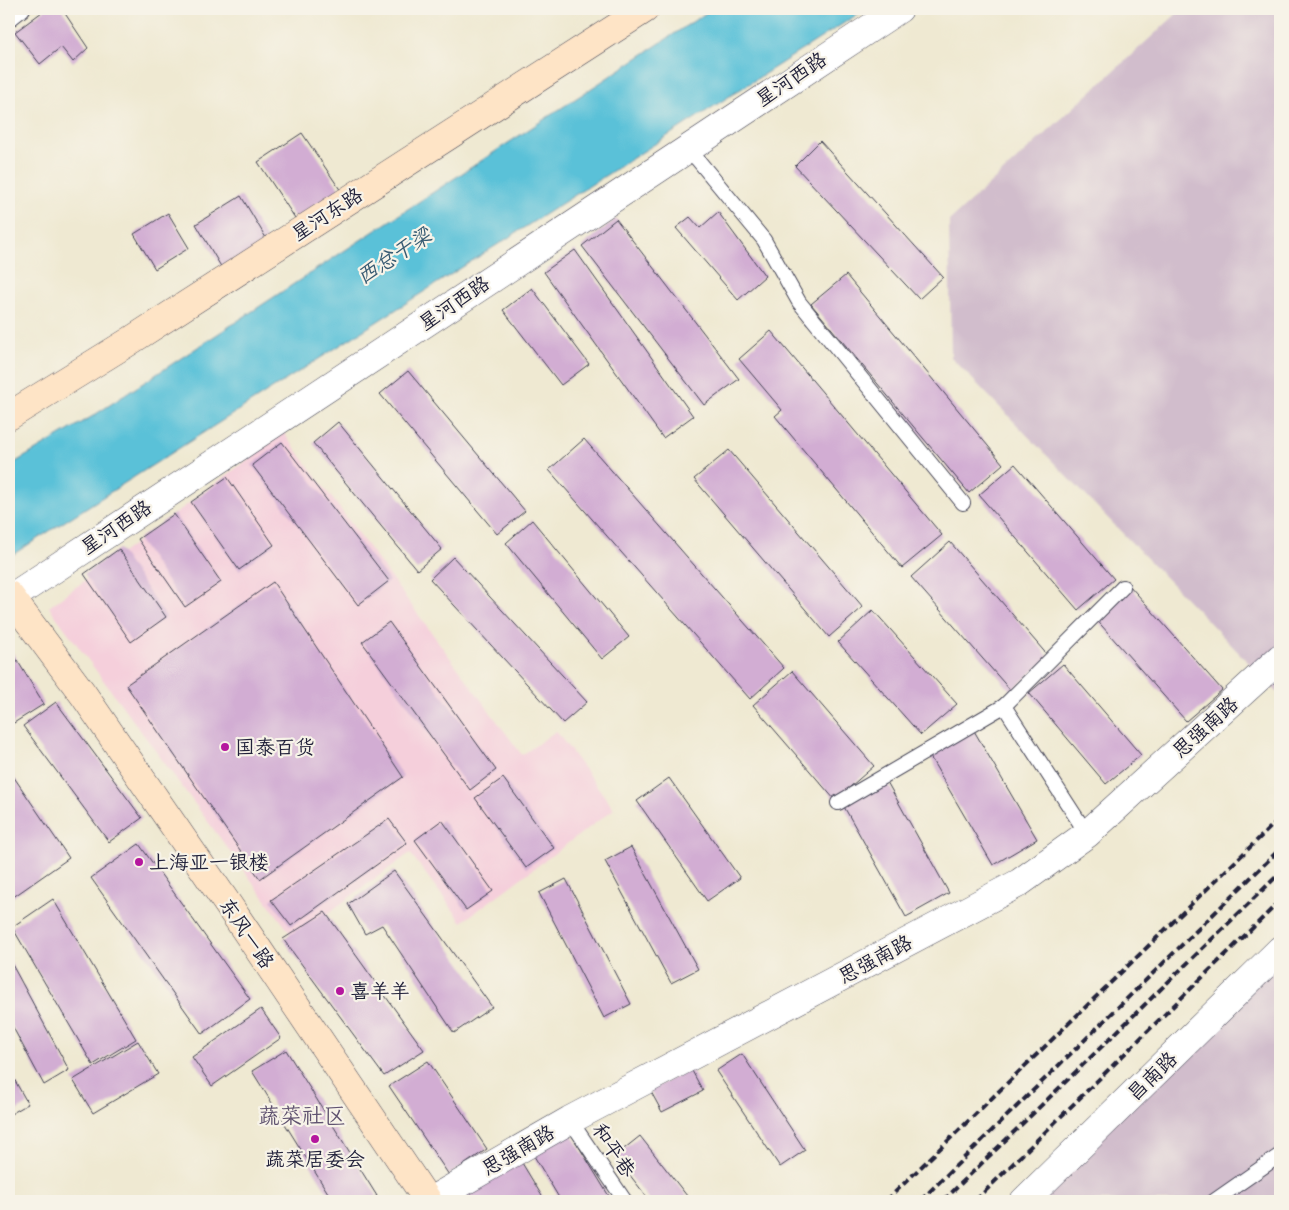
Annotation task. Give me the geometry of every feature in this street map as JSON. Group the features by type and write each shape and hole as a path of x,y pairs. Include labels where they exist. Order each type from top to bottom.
{"main road":[{"name":"星河东路","path":"9,416 128,343 645,9"},
{"name":"东风一路","path":"10,597 94,710 429,1201"}],"street":[{"name":"星河西路","path":"10,597 899,9"},
{"name":"思强南路","path":"429,1201 570,1120 1020,883 1087,834 1280,658"},
{"name":"昌南路","path":"1024,1201 1280,950"}],"lane":[{"path":"9,20 23,9"},
{"path":"688,148 764,240 799,302 964,503"},
{"path":"838,803 1004,706 1123,587"},
{"path":"1004,706 1087,834"},
{"name":"和平巷","path":"570,1120 625,1201"},
{"path":"1214,1201 1280,1154"}],"shaded area":[{"path":"1182,9 1280,9 1280,695 951,357 949,221"},
{"path":"284,433 522,755 556,731 614,809 462,922 410,853 294,938 49,607"},
{"path":"1280,958 1280,1201 1036,1201"}],"water":[{"name":"西总干梁","path":"712,9 866,9 9,557 9,466 93,416"}],"building":[{"path":"46,9 62,9 88,48 73,62 61,47 40,64 15,32"},
{"path":"302,133 345,197 301,227 258,162"},
{"path":"820,141 943,277 919,299 795,166"},
{"path":"241,196 269,243 223,270 196,224"},
{"path":"718,212 765,276 738,300 676,228 690,217 700,228"},
{"path":"168,213 189,248 155,269 134,234"},
{"path":"616,219 739,379 704,405 582,246"},
{"path":"575,250 693,416 663,438 544,272"},
{"path":"846,275 1003,464 969,493 811,304"},
{"path":"532,288 589,364 561,385 503,310"},
{"path":"771,331 942,535 902,568 775,416 782,410 739,359"},
{"path":"408,371 525,511 497,534 380,394"},
{"path":"338,422 442,549 417,570 313,443"},
{"path":"584,439 784,668 750,699 549,470"},
{"path":"282,442 389,581 358,605 252,465"},
{"path":"729,450 863,607 829,637 694,479"},
{"path":"1015,464 1114,579 1078,610 979,495"},
{"path":"227,477 274,545 239,570 191,502"},
{"path":"174,514 221,582 185,607 138,539"},
{"path":"532,520 629,637 602,659 506,543"},
{"path":"950,542 1049,657 1011,691 911,577"},
{"path":"119,549 166,617 131,642 84,574"},
{"path":"453,557 587,702 563,723 430,579"},
{"path":"273,582 403,777 260,879 126,685"},
{"path":"1129,585 1222,690 1186,721 1094,617"},
{"path":"873,610 957,704 921,735 838,642"},
{"path":"389,622 496,770 470,790 362,642"},
{"path":"9,647 44,704 9,726"},
{"path":"1063,664 1141,755 1106,784 1029,693"},
{"path":"792,671 874,766 835,800 753,705"},
{"path":"56,702 142,818 109,842 23,726"},
{"path":"973,729 1037,839 993,865 929,755"},
{"path":"9,770 69,858 9,900"},
{"path":"503,778 554,848 526,868 475,798"},
{"path":"669,778 740,878 707,901 637,801"},
{"path":"886,780 949,893 906,917 843,805"},
{"path":"389,819 407,843 291,926 271,900"},
{"path":"442,820 493,891 466,910 415,840"},
{"path":"139,844 250,999 202,1034 91,878"},
{"path":"631,847 698,969 671,983 605,861"},
{"path":"394,871 492,1007 454,1033 382,925 365,934 348,904"},
{"path":"566,879 631,1004 604,1018 539,893"},
{"path":"53,899 136,1039 93,1065 12,927"},
{"path":"325,912 424,1050 384,1076 283,939"},
{"path":"9,959 69,1070 44,1085 9,1020"},
{"path":"261,1009 281,1038 212,1086 192,1057"},
{"path":"138,1041 158,1074 93,1113 73,1080"},
{"path":"286,1050 377,1196 369,1201 333,1201 252,1071"},
{"path":"742,1054 805,1150 780,1167 716,1071"},
{"path":"428,1061 487,1149 449,1175 389,1086"},
{"path":"691,1069 703,1091 662,1112 650,1090"},
{"path":"9,1070 28,1104 9,1115"},
{"path":"568,1129 612,1201 561,1201 531,1151"},
{"path":"640,1136 691,1201 650,1201 615,1156"},
{"path":"519,1158 545,1201 460,1201 456,1196"}],"railway":[{"path":"886,1201 1280,818"},
{"path":"920,1201 1280,849"},
{"path":"943,1201 1280,873"},
{"path":"975,1201 1280,901"}],"place":[{"name":"国泰百货","path":"225,747"},
{"name":"上海亚一银楼","path":"139,862"},
{"name":"喜羊羊","path":"340,991"},
{"name":"蔬菜居委会","path":"315,1139"}],"district":[{"name":"蔬菜社区","path":"302,1115"}]}
